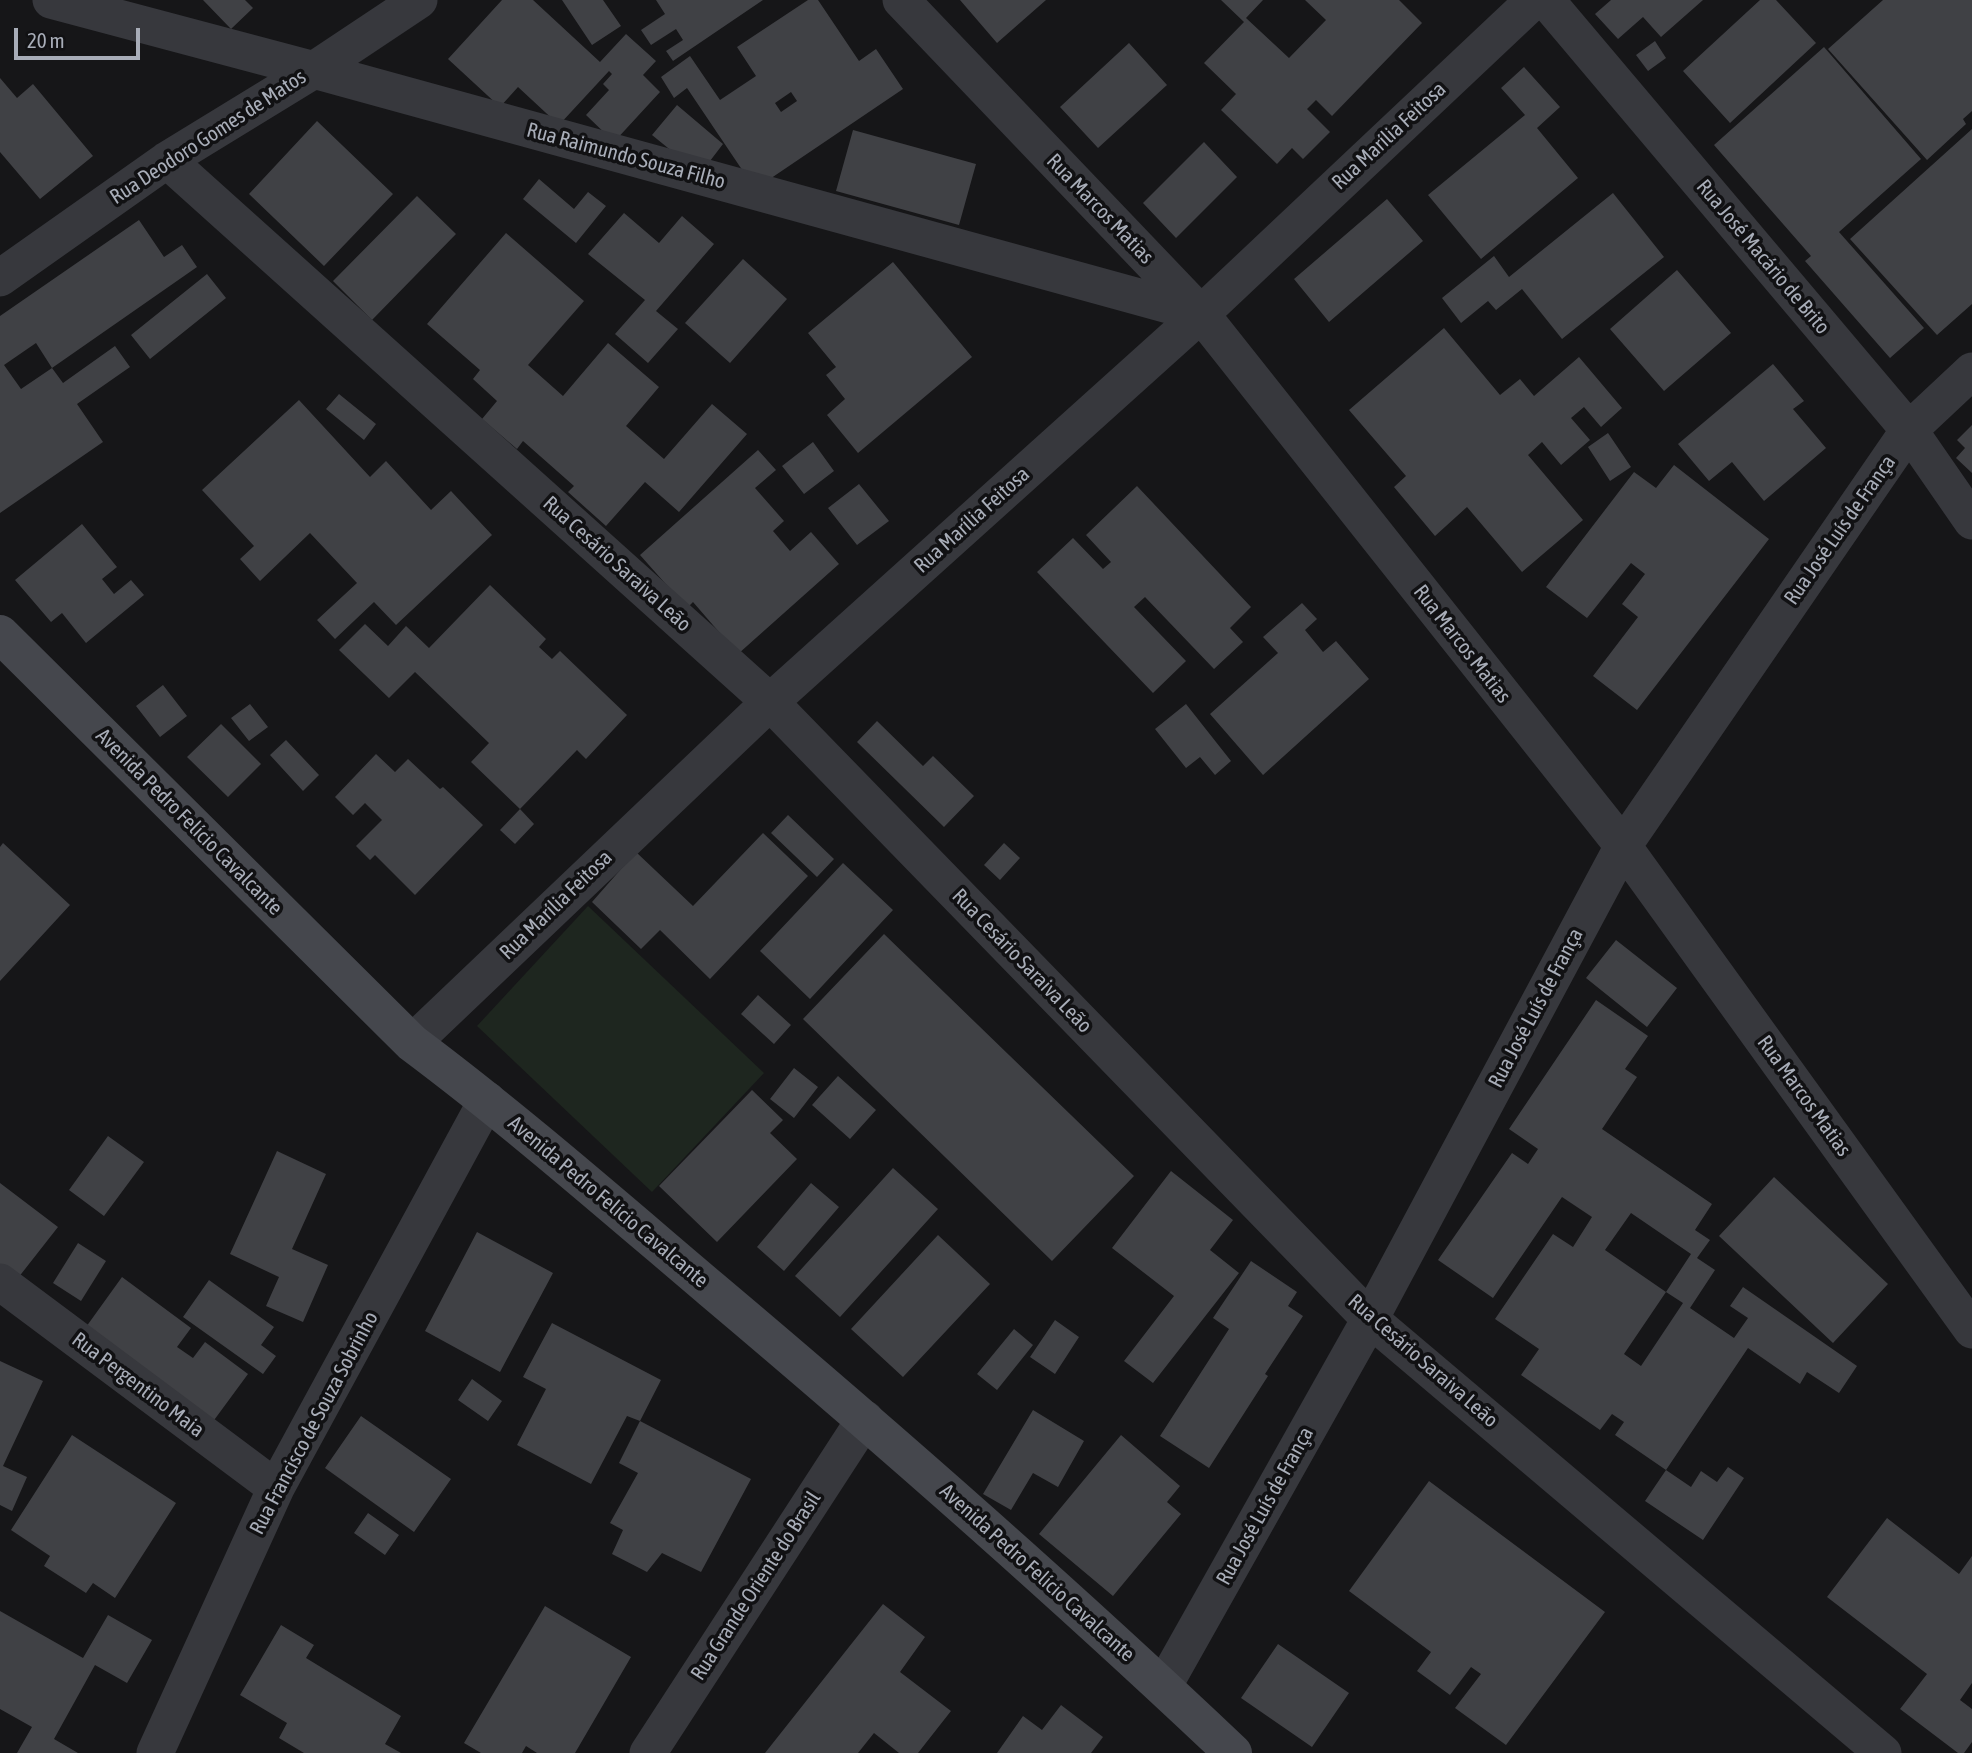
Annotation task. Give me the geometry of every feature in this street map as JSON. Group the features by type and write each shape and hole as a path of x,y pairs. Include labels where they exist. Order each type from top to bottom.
{"street":[{"name":"Rua Raimundo Souza Filho","path":"51,0 314,69 1200,314"},
{"name":"Rua Deodoro Gomes de Matos","path":"0,278 167,160 419,0"},
{"name":"Rua Marcos Matias","path":"901,0 1200,314 1623,846 1972,1330"},
{"name":"Rua Marília Feitosa","path":"412,1043 770,702 1200,314 1534,0"},
{"name":"Rua José Macário de Brito","path":"1546,0 1909,430 1972,521"},
{"name":"Rua Cesário Saraiva Leão","path":"167,160 770,702 1370,1319 1883,1753"},
{"name":"Rua José Luís de França","path":"1163,1687 1370,1319 1623,846 1909,430 1972,371"},
{"name":"Avenida Pedro Felício Cavalcante","path":"0,634 412,1043 487,1100 865,1419 1233,1753"},
{"name":"Rua Francisco de Souza Sobrinho","path":"155,1753 276,1488 487,1100"},
{"name":"Rua Pergentino Maia","path":"0,1282 276,1488"},
{"name":"Rua Grande Oriente do Brasil","path":"648,1753 865,1419"}],"shaded area":[{"path":"588,906 764,1073 652,1192 477,1026"}],"building":[{"path":"203,0 245,0 253,8 231,29"},
{"path":"502,0 533,0 600,62 626,34 656,61 643,75 660,92 614,142 586,115 609,90 603,84 612,74 609,71 559,125 518,87 500,107 448,59"},
{"path":"562,0 603,0 621,26 592,45"},
{"path":"656,0 763,0 673,61 666,51 683,40 676,29 651,45 641,30 665,14"},
{"path":"808,0 818,0 859,61 876,49 903,89 755,189 687,88 674,98 661,77 690,56 720,100 756,76 737,47","holes":["791,92 797,101 781,112 775,103"]},
{"path":"960,0 1046,0 997,43"},
{"path":"1221,0 1263,0 1246,18 1289,58 1326,20 1305,0 1399,0 1422,23 1332,116 1316,100 1307,109 1330,132 1303,159 1292,148 1277,164 1221,110 1236,94 1204,63 1244,22"},
{"path":"1611,0 1703,0 1661,37 1643,17 1618,39 1595,14"},
{"path":"1760,0 1776,0 1816,43 1730,123 1683,71"},
{"path":"1883,0 1972,0 1972,111 1963,119 1966,124 1927,160 1828,49"},
{"path":"1655,41 1666,58 1648,71 1636,55"},
{"path":"1129,43 1167,85 1098,148 1060,107"},
{"path":"1824,47 1921,159 1839,232 1924,328 1890,358 1805,261 1811,256 1714,145"},
{"path":"1524,67 1560,107 1537,128 1578,178 1481,259 1428,195 1525,115 1501,88"},
{"path":"0,78 17,98 33,84 93,156 40,199 0,152"},
{"path":"677,105 723,144 700,174 652,135"},
{"path":"317,121 393,194 324,266 249,194"},
{"path":"1972,129 1972,304 1937,335 1850,239"},
{"path":"853,130 976,164 959,225 836,191"},
{"path":"1204,142 1237,177 1176,238 1143,203"},
{"path":"539,179 574,209 588,192 606,206 576,243 523,199"},
{"path":"1613,193 1664,257 1562,339 1522,289 1496,310 1488,301 1461,323 1442,298 1494,256 1509,277"},
{"path":"417,196 456,234 372,320 333,281"},
{"path":"1387,199 1423,241 1329,322 1294,279"},
{"path":"624,213 659,243 682,216 714,244 656,311 678,329 648,363 615,334 645,300 588,254"},
{"path":"139,220 164,257 182,245 197,267 52,368 63,383 115,346 130,367 77,404 103,442 0,513 0,316","holes":["36,343 52,368 21,389 4,365"]},
{"path":"506,233 584,301 528,365 563,396 608,343 659,387 626,426 664,459 712,404 747,434 679,512 645,482 606,526 568,492 574,486 523,441 517,449 482,419 497,401 473,379 480,370 427,324"},
{"path":"743,259 787,299 730,363 685,323"},
{"path":"893,262 972,357 858,453 827,415 845,399 826,375 836,367 808,333"},
{"path":"1677,270 1731,333 1664,391 1610,329"},
{"path":"207,274 226,298 150,359 131,335"},
{"path":"1444,328 1500,395 1520,379 1534,396 1579,357 1622,408 1601,427 1584,407 1571,418 1590,440 1561,465 1542,442 1528,455 1583,520 1522,572 1467,507 1435,536 1394,487 1406,476 1349,410"},
{"path":"1773,364 1804,401 1793,409 1826,448 1764,501 1732,462 1709,481 1678,444"},
{"path":"339,394 376,424 364,440 326,409"},
{"path":"299,400 370,477 386,461 431,510 451,491 492,535 396,625 374,602 335,639 317,620 357,583 310,533 260,581 240,559 254,546 202,490"},
{"path":"1972,425 1972,473 1956,458 1965,448 1957,440"},
{"path":"1608,433 1631,467 1610,481 1588,447"},
{"path":"813,442 834,471 804,494 782,466"},
{"path":"758,450 776,470 755,488 784,521 773,531 790,551 811,532 839,564 738,654 693,602 687,608 640,555"},
{"path":"1674,465 1769,539 1637,710 1593,676 1638,617 1622,604 1645,574 1631,563 1587,618 1546,587 1634,472 1656,488"},
{"path":"859,484 889,521 857,545 828,508"},
{"path":"1137,486 1251,607 1230,628 1243,642 1214,669 1145,597 1134,607 1186,661 1153,693 1037,572 1073,538 1103,569 1111,562 1086,535"},
{"path":"82,524 117,567 102,579 114,594 131,580 144,595 86,643 62,613 51,622 15,580"},
{"path":"490,585 546,639 539,647 552,659 560,651 627,715 586,759 577,750 520,809 471,762 489,743 415,672 389,698 339,650 365,624 388,646 406,626 429,648"},
{"path":"1302,603 1317,619 1305,630 1323,652 1336,641 1369,679 1263,775 1210,714 1278,653 1263,637"},
{"path":"163,685 187,716 160,737 136,706"},
{"path":"250,704 268,727 249,741 231,718"},
{"path":"1186,704 1231,761 1215,775 1200,757 1186,768 1155,729"},
{"path":"877,721 923,766 933,756 974,796 944,827 857,742"},
{"path":"221,724 261,764 228,797 187,757"},
{"path":"286,740 319,775 303,791 270,755"},
{"path":"376,754 395,772 408,759 440,789 443,787 483,825 415,895 375,855 370,860 356,846 382,820 365,803 353,815 335,797"},
{"path":"520,809 534,824 515,844 500,830"},
{"path":"788,815 834,859 817,877 771,833"},
{"path":"763,833 808,876 710,979 660,930 641,949 592,902 636,852 693,906"},
{"path":"3,843 70,905 0,981 0,847"},
{"path":"1004,843 1020,858 1000,880 984,865"},
{"path":"843,863 893,910 810,999 760,951"},
{"path":"884,934 1134,1176 1052,1261 803,1019"},
{"path":"1616,940 1677,988 1647,1027 1586,978"},
{"path":"758,995 791,1025 774,1044 741,1014"},
{"path":"1596,1000 1648,1036 1625,1069 1637,1077 1602,1129 1712,1204 1695,1230 1710,1240 1697,1258 1715,1270 1690,1308 1734,1338 1748,1318 1730,1306 1743,1287 1857,1366 1839,1393 1807,1372 1800,1384 1748,1348 1666,1470 1615,1435 1624,1422 1612,1414 1600,1430 1521,1375 1539,1349 1495,1319 1553,1234 1573,1247 1592,1217 1562,1197 1493,1298 1438,1260 1512,1153 1528,1164 1538,1149 1509,1129","holes":["1631,1213 1691,1254 1666,1292 1605,1250","1666,1292 1683,1303 1641,1366 1624,1354"]},
{"path":"794,1068 818,1087 794,1118 770,1099"},
{"path":"838,1076 876,1110 850,1139 812,1105"},
{"path":"752,1090 783,1120 770,1133 797,1159 717,1242 659,1186"},
{"path":"108,1136 144,1162 104,1216 69,1190"},
{"path":"277,1151 326,1174 292,1249 328,1265 303,1322 266,1306 279,1277 230,1254"},
{"path":"893,1168 938,1209 840,1317 795,1276"},
{"path":"1171,1171 1233,1220 1210,1250 1239,1273 1153,1383 1124,1361 1174,1296 1112,1248"},
{"path":"1774,1177 1888,1284 1833,1343 1719,1236"},
{"path":"0,1183 58,1227 18,1278 0,1264"},
{"path":"811,1183 839,1207 784,1271 757,1247"},
{"path":"477,1232 553,1273 500,1372 425,1331"},
{"path":"938,1235 990,1284 903,1377 851,1329"},
{"path":"78,1243 106,1261 81,1301 53,1283"},
{"path":"1251,1261 1297,1292 1288,1306 1303,1316 1209,1468 1160,1436 1229,1329 1213,1318"},
{"path":"122,1277 191,1328 177,1347 193,1358 205,1342 248,1374 209,1427 81,1334"},
{"path":"209,1280 274,1327 261,1345 276,1356 263,1374 183,1317"},
{"path":"1055,1320 1079,1337 1055,1374 1030,1357"},
{"path":"552,1323 661,1380 640,1421 627,1416 591,1484 517,1445 546,1389 523,1377"},
{"path":"1014,1329 1033,1345 997,1390 977,1374"},
{"path":"0,1361 43,1381 3,1466 27,1477 12,1511 0,1505"},
{"path":"472,1379 502,1401 488,1421 458,1400"},
{"path":"1033,1410 1084,1441 1058,1487 1033,1473 1011,1510 983,1494"},
{"path":"361,1416 451,1479 414,1532 325,1468"},
{"path":"640,1421 751,1479 701,1572 662,1553 647,1572 612,1554 623,1530 610,1523 638,1473 619,1463"},
{"path":"72,1435 176,1503 115,1598 93,1583 86,1593 44,1566 50,1556 11,1530"},
{"path":"1121,1435 1180,1486 1167,1502 1181,1514 1113,1596 1039,1534"},
{"path":"1728,1467 1744,1478 1703,1540 1645,1501 1666,1470 1691,1487 1701,1471 1717,1482"},
{"path":"1429,1481 1605,1612 1506,1745 1455,1708 1481,1674 1471,1667 1450,1695 1417,1671 1431,1652 1349,1591"},
{"path":"368,1513 399,1535 385,1555 354,1533"},
{"path":"1887,1518 1959,1574 1972,1556 1972,1683 1960,1700 1972,1709 1972,1742 1964,1753 1958,1753 1900,1709 1927,1674 1827,1597"},
{"path":"883,1604 925,1637 900,1672 951,1711 918,1753 899,1753 874,1733 858,1753 765,1753"},
{"path":"545,1606 631,1657 575,1753 537,1753 526,1746 522,1753 481,1753 464,1743"},
{"path":"0,1611 83,1658 108,1615 152,1640 127,1683 95,1665 54,1739 78,1753 17,1753 32,1727 0,1709"},
{"path":"281,1625 314,1645 306,1658 401,1716 385,1744 401,1753 304,1753 279,1738 287,1723 240,1695"},
{"path":"1278,1644 1349,1693 1312,1747 1241,1698"},
{"path":"1061,1705 1103,1737 1091,1753 997,1753 1023,1716 1042,1730"}]}
